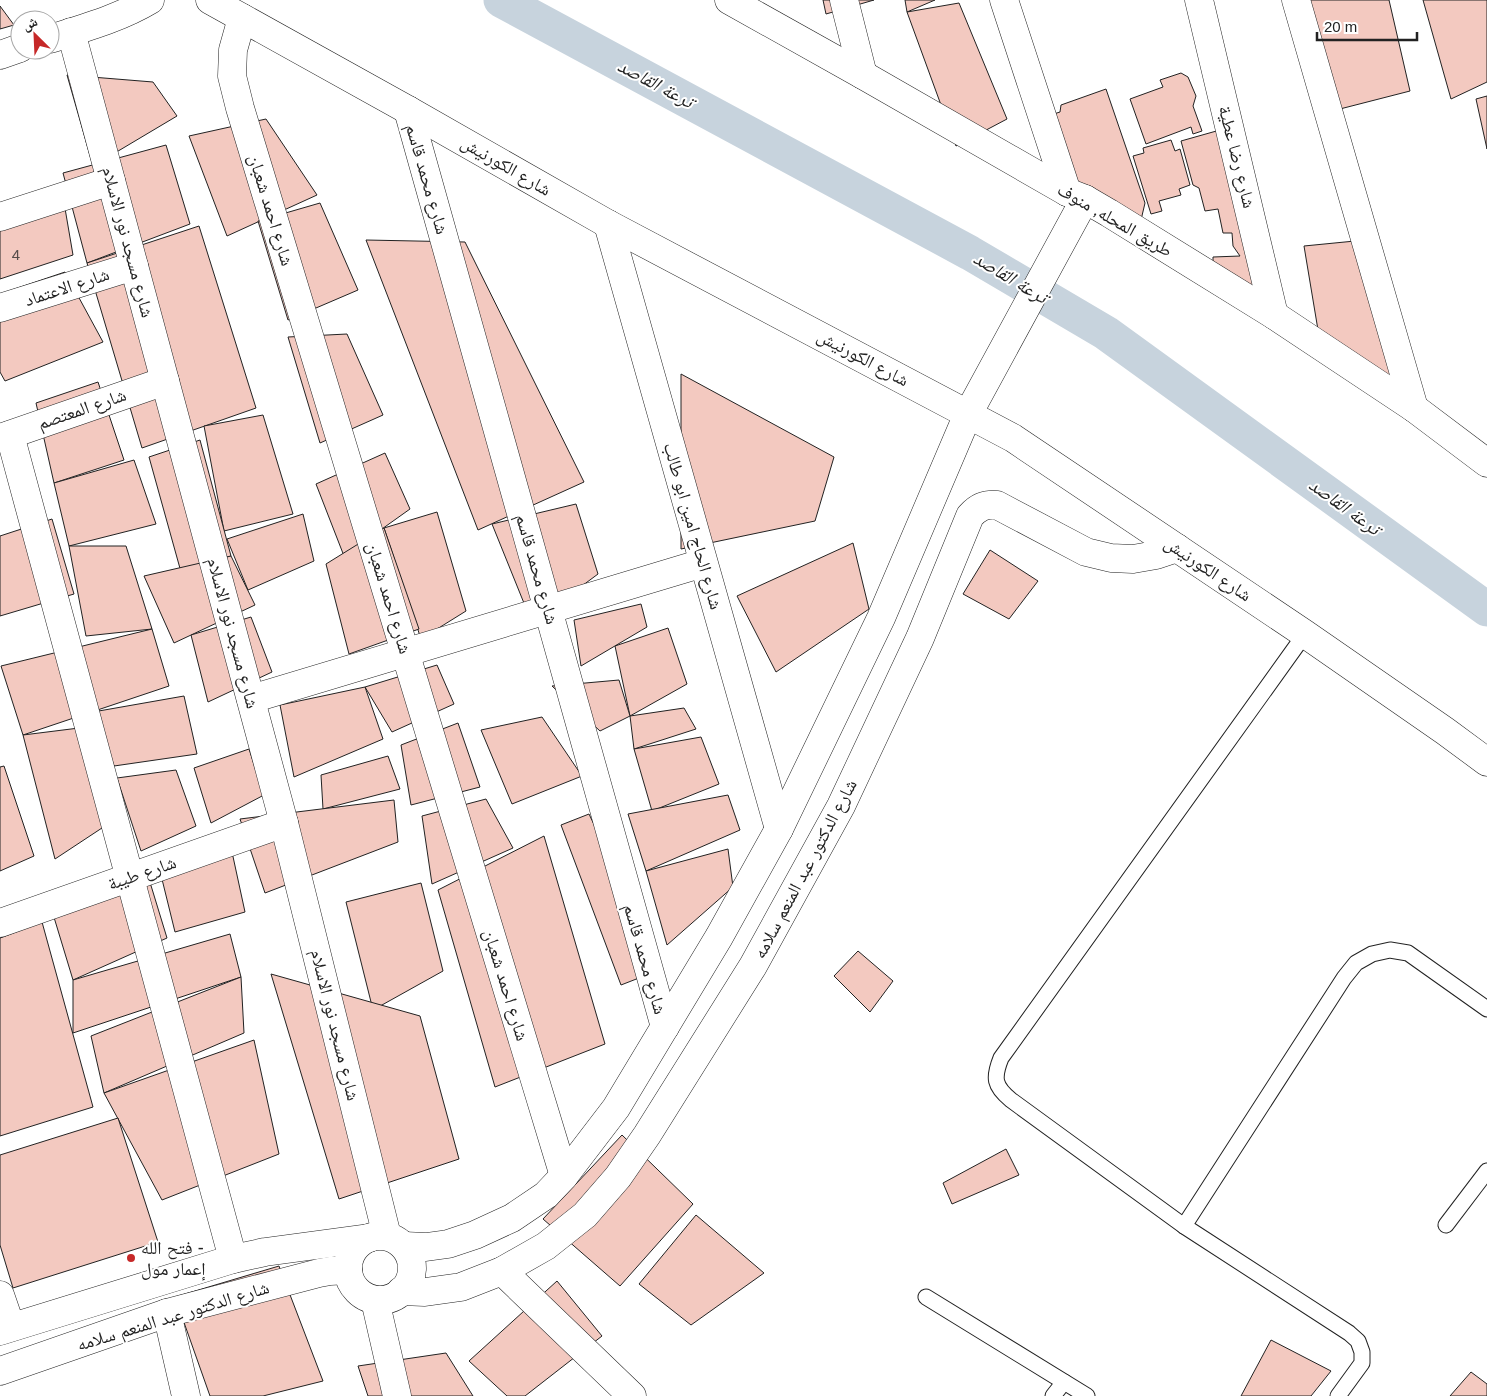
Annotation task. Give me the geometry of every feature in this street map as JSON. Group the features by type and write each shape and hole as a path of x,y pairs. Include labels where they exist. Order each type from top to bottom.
{"street":[{"path":"60,36 107,20 141,6 150,0"},
{"name":"شارع الكورنيش","path":"210,0 608,224 1013,438 1305,634 1487,762"},
{"name":"طريق المحله, منوف","path":"729,0 1076,196 1274,315 1414,408 1487,463"},
{"path":"844,0 863,75"},
{"path":"1004,0 1076,196"},
{"name":"شارع رضا عطية","path":"1199,0 1274,315"},
{"path":"1296,0 1414,408"},
{"name":"شارع احمد شعبان","path":"242,18 233,50 232,76 240,108 564,1176"},
{"name":"شارع مسجد نور الاسلام","path":"60,36 111,181 284,823 387,1240"},
{"name":"شارع محمد قاسم","path":"408,110 665,1027"},
{"path":"0,216 111,181"},
{"name":"شارع الدكتور عبد المنعم سلامه","path":"5,1329 232,1259 265,1252 387,1240 426,1247 448,1244 475,1235 512,1218 546,1195 564,1176 616,1108 719,937 779,829 882,618 968,414 1076,196"},
{"name":"شارع الحاج امين ابو طالب","path":"608,224 779,829"},
{"name":"شارع الاعتماد","path":"0,308 134,266"},
{"name":"شارع المعتصم","path":"5,436 165,381"},
{"path":"5,436 130,877 232,1259"},
{"name":"شارع الدكتور عبد المنعم سلامه","path":"401,1292 426,1292 461,1287 502,1271 546,1246 585,1215 618,1177 753,966 841,806 920,638 970,516 975,510 982,506 997,505 1086,552 1111,558 1133,559 1156,555 1177,548"},
{"path":"251,699 704,563"},
{"name":"شارع طيبة","path":"0,922 284,823"},
{"path":"387,1240 411,1257 412,1270 409,1281 401,1292 394,1297 375,1300 356,1290 348,1270 349,1260 353,1251 360,1243 387,1240"},
{"name":"شارع الدكتور عبد المنعم سلامه","path":"0,1371 167,1314 324,1272 348,1270"},
{"path":"502,1271 632,1396"},
{"path":"0,1295 5,1329"},
{"path":"375,1300 397,1396"},
{"path":"167,1314 186,1396"}],"lane":[{"path":"1305,634 1000,1058 996,1069 996,1081 1002,1092 1184,1226 1349,1333 1358,1341 1362,1352 1362,1364 1338,1396"},
{"path":"1184,1226 1344,978 1356,964 1372,954 1390,950 1408,953 1487,1009"},
{"path":"1446,1225 1487,1171"},
{"path":"926,1297 1087,1396"},
{"path":"1053,1396 1064,1382"}],"building":[{"path":"823,0 874,0 826,14"},
{"path":"905,0 935,0 907,12"},
{"path":"1304,0 1389,0 1410,91 1336,110"},
{"path":"1423,0 1487,0 1487,82 1451,99"},
{"path":"959,3 1007,119 956,146 907,12"},
{"path":"0,6 10,20 10,26 0,29"},
{"path":"1181,73 1188,77 1196,96 1193,106 1202,131 1193,134 1191,127 1146,144 1130,99 1163,87 1160,80"},
{"path":"67,75 153,82 177,116 93,166"},
{"path":"1106,89 1145,203 1141,220 1062,174 1044,117 1060,112 1061,105"},
{"path":"1487,96 1487,149 1476,99"},
{"path":"266,119 317,195 227,236 189,136"},
{"path":"1227,128 1263,288 1245,295 1213,270 1213,257 1240,256 1233,246 1232,233 1223,233 1218,209 1205,211 1199,188 1193,185 1181,141"},
{"path":"1171,140 1175,151 1180,149 1190,185 1179,189 1181,195 1159,201 1162,211 1151,214 1133,156 1144,153 1143,148"},
{"path":"166,145 190,224 87,263 63,173"},
{"path":"61,185 73,255 0,279 0,205"},
{"path":"320,203 358,290 288,320 258,221"},
{"path":"199,226 256,408 142,448 87,263"},
{"path":"366,240 465,242 584,482 478,530"},
{"path":"1355,241 1404,393 1319,336 1304,246"},
{"path":"65,272 103,342 5,381 0,372 0,294"},
{"path":"347,334 383,415 320,443 288,337"},
{"path":"681,374 834,457 815,521 681,549"},
{"path":"98,382 124,460 54,483 36,403"},
{"path":"263,415 293,514 224,531 204,426"},
{"path":"200,440 231,556 181,572 149,457"},
{"path":"385,453 410,509 344,556 316,484"},
{"path":"134,460 156,524 69,546 54,483"},
{"path":"576,504 598,574 532,623 492,524"},
{"path":"437,512 466,611 421,639 384,528"},
{"path":"303,514 314,561 248,590 227,539"},
{"path":"52,519 74,594 0,616 0,536"},
{"path":"384,528 419,629 349,654 326,564"},
{"path":"853,543 869,609 776,672 737,596"},
{"path":"69,546 126,546 152,629 86,636"},
{"path":"990,550 1038,581 1009,619 963,594"},
{"path":"231,556 255,605 174,643 144,576"},
{"path":"641,604 647,627 581,666 574,620"},
{"path":"251,617 272,672 208,702 191,635"},
{"path":"668,628 687,684 630,716 615,646"},
{"path":"152,629 169,686 23,735 1,666"},
{"path":"437,665 454,704 392,732 365,687"},
{"path":"619,680 630,716 600,731 552,686"},
{"path":"365,687 383,739 294,777 280,705"},
{"path":"184,696 197,754 114,766 93,712"},
{"path":"684,708 696,729 634,749 630,716"},
{"path":"542,717 582,776 512,804 481,730"},
{"path":"458,723 480,787 411,805 401,745"},
{"path":"79,728 105,826 55,859 23,735"},
{"path":"701,737 719,784 652,811 634,749"},
{"path":"249,749 264,795 211,823 194,768"},
{"path":"388,756 400,789 323,809 321,775"},
{"path":"4,766 34,856 0,871 0,767"},
{"path":"176,770 196,826 141,851 117,778"},
{"path":"728,795 740,830 646,871 628,814"},
{"path":"486,799 513,848 432,884 422,816"},
{"path":"394,800 398,842 265,893 240,819"},
{"path":"589,814 662,969 621,985 561,825"},
{"path":"544,836 605,1044 495,1087 438,890"},
{"path":"728,849 733,887 667,945 646,871"},
{"path":"232,852 245,912 175,932 159,867"},
{"path":"149,879 167,938 73,980 53,914"},
{"path":"421,883 443,971 373,1010 346,902"},
{"path":"42,922 93,1107 0,1136 0,938"},
{"path":"230,934 241,977 73,1033 73,980"},
{"path":"858,951 893,981 870,1012 834,976"},
{"path":"271,974 420,1016 459,1159 339,1199"},
{"path":"241,977 244,1033 104,1093 91,1036"},
{"path":"254,1040 279,1154 162,1200 104,1093"},
{"path":"118,1118 158,1242 13,1288 0,1245 0,1155"},
{"path":"622,1135 693,1204 620,1286 543,1219"},
{"path":"1006,1149 1019,1175 952,1204 943,1183"},
{"path":"696,1215 764,1273 691,1325 639,1284"},
{"path":"279,1266 323,1381 263,1396 210,1396 175,1297"},
{"path":"557,1281 602,1336 525,1396 507,1396 469,1361"},
{"path":"1271,1340 1331,1371 1311,1396 1241,1396"},
{"path":"446,1353 473,1396 368,1396 358,1366"},
{"path":"1471,1372 1487,1384 1487,1396 1450,1396"}],"waterway":[{"name":"ترعة القاصد","path":"501,0 970,253 1106,333 1487,609"}],"place":[{"name":"فتح الله - إعمار مول","path":"131,1258"}]}
